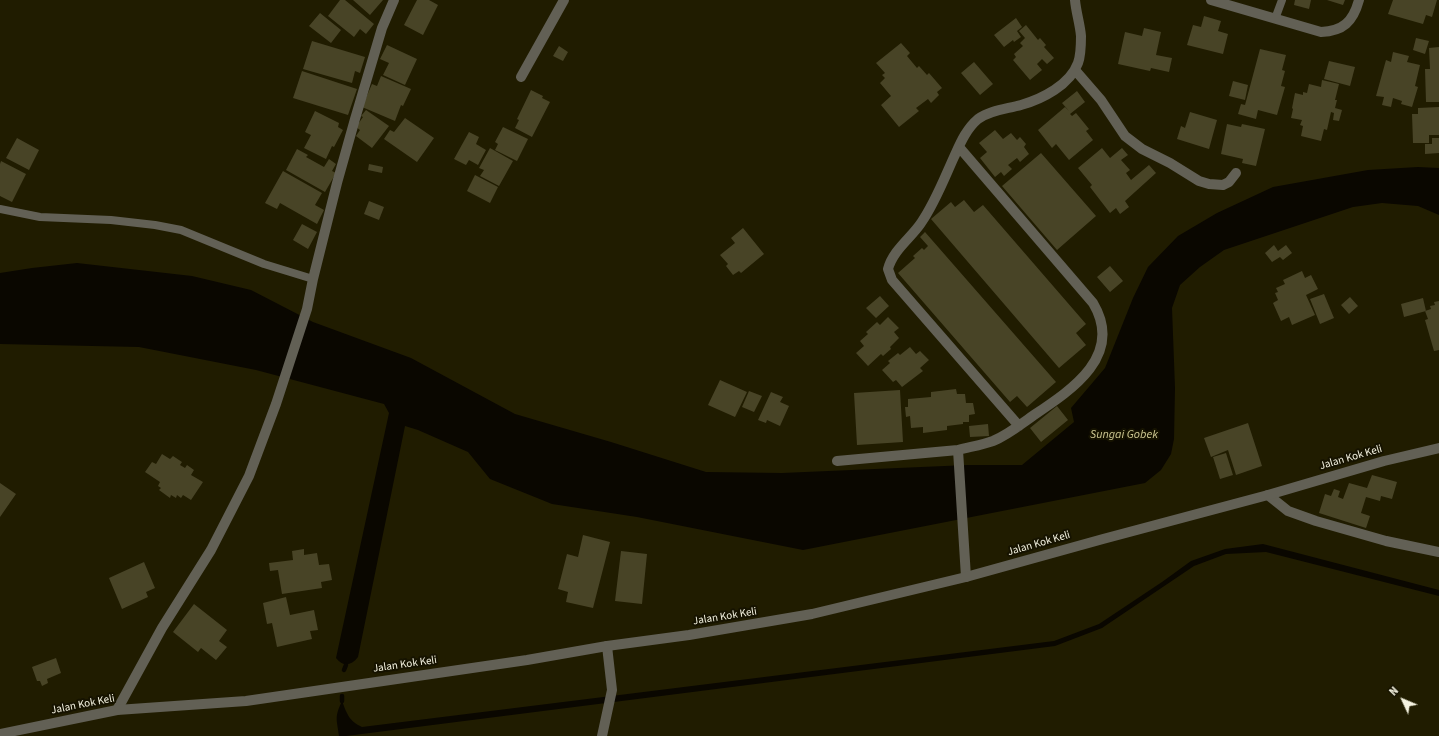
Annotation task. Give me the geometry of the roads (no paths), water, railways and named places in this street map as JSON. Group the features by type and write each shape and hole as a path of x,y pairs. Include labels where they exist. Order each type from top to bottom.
{"street":[{"path":"117,710 162,628 196,576 225,524 249,476 276,404 307,309 313,278 337,183 355,119 382,28 394,0"},
{"path":"521,77 564,0"},
{"path":"1019,426 894,283 888,269 889,262 893,256 916,230 927,214 969,129 982,117 993,112 1027,103 1039,98 1066,81 1075,70 1080,57 1081,37 1075,0"},
{"path":"1211,0 1321,32 1333,31 1341,28 1350,20 1357,8 1359,0"},
{"path":"1075,70 1101,100 1125,136 1142,149 1170,163 1199,181 1209,184 1224,185 1229,182 1236,173"},
{"path":"838,461 958,450 993,441 1019,426 1068,391 1096,361 1100,350 1103,326 1100,313 959,147"},
{"name":"Jalan Kok Keli","path":"0,734 117,710 246,701 527,660 812,614 966,577 1439,448"},
{"path":"958,450 966,577"},
{"path":"1268,495 1288,511 1316,521 1386,541 1439,552"},
{"path":"602,736 612,690 607,646"}],"lane":[{"path":"1275,19 1282,0"},
{"path":"0,208 40,217 111,220 155,225 181,230 264,264 313,278"}],"water":[{"name":"Sungai Gobek","path":"1418,167 1439,168 1439,215 1418,206 1382,203 1353,207 1224,250 1200,267 1180,285 1172,308 1175,388 1174,439 1171,454 1161,470 1145,483 803,550 637,517 552,504 490,479 468,452 418,430 405,426 358,657 350,664 341,663 336,658 389,413 384,404 256,370 139,347 0,344 0,273 77,263 192,276 251,290 313,322 411,358 515,414 706,472 782,473 968,465 1022,465 1074,422 1071,408 1105,368 1133,298 1148,267 1178,236 1217,213 1273,187 1368,170"},
{"path":"1263,544 1439,590 1439,596 1266,552 1226,554 1194,566 1102,628 1055,646 339,736 337,715 342,701 349,717 362,727 1054,641 1099,624 1191,561 1225,549"}],"waterway":[{"path":"344,670 346,665"},
{"path":"342,696 342,701"}]}
